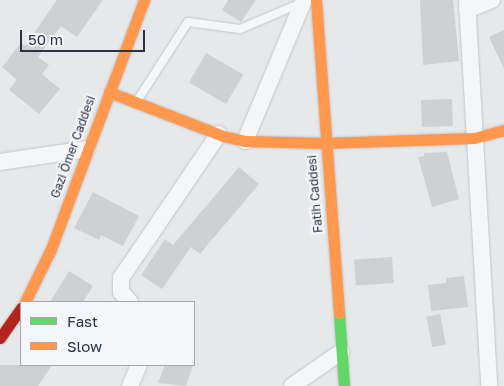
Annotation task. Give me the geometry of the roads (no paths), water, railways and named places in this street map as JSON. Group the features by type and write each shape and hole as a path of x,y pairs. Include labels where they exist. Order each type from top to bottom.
{"street":[{"name":"Gazi Ömer Caddesi","path":"26,301 51,250 144,0"},
{"path":"489,386 467,5 492,0"},
{"path":"246,141 308,1"},
{"name":"Fatih Caddesi","path":"308,1 324,143 344,386"},
{"path":"109,92 219,134 246,141 324,143 474,138 504,130"},
{"path":"129,301 121,292 121,278 219,134"},
{"path":"0,162 87,149"},
{"path":"0,338 20,309"},
{"path":"292,386 322,362 341,352"},
{"path":"134,385 139,366"}],"lane":[{"path":"136,103 188,22 240,29 308,1"}]}
